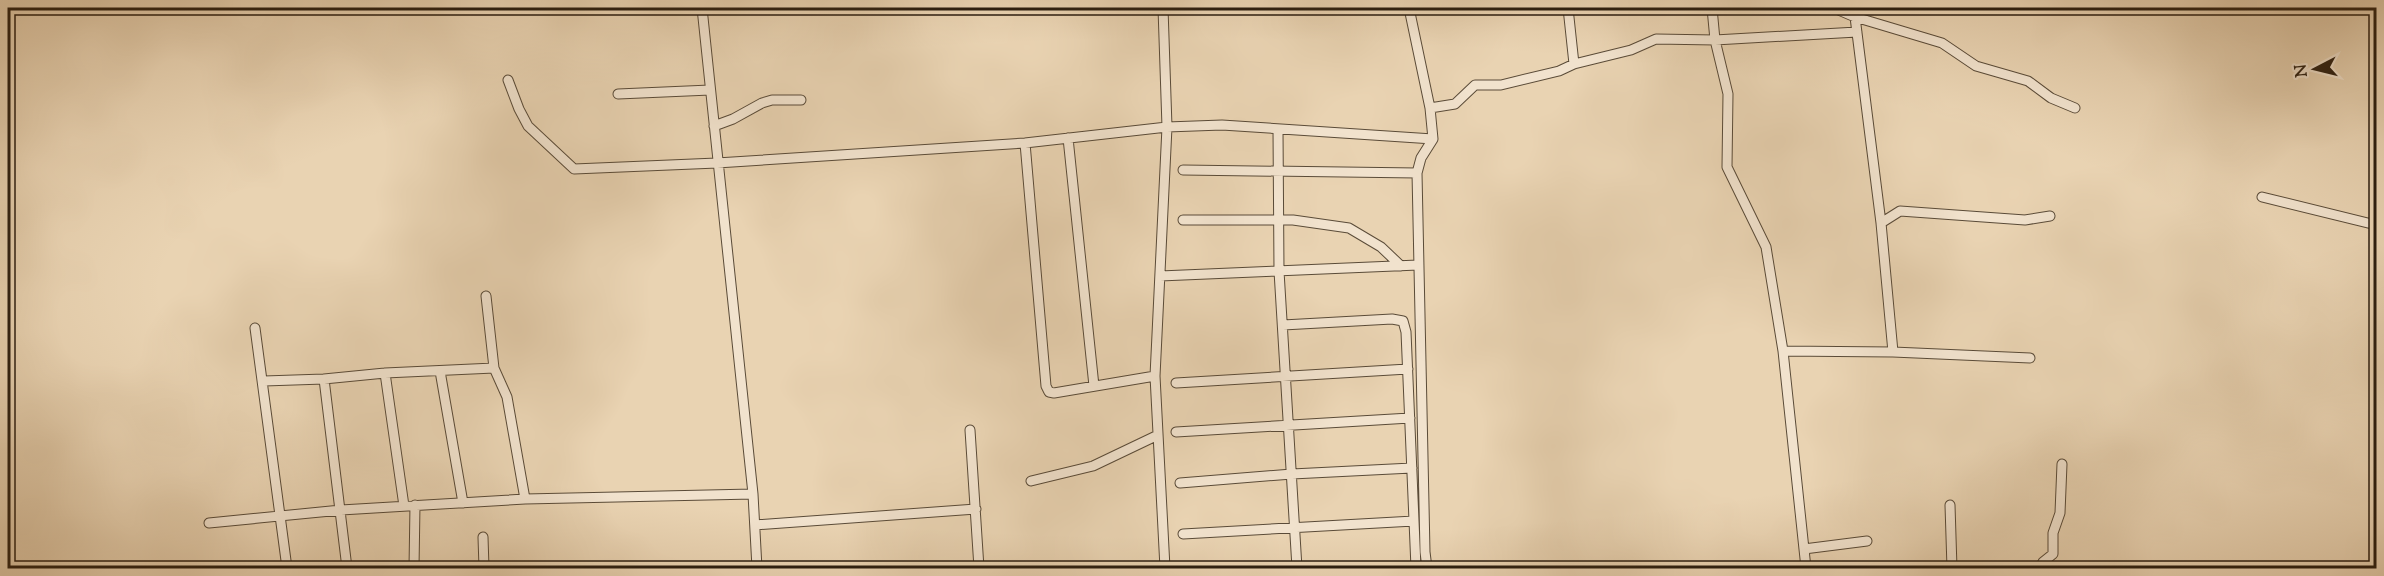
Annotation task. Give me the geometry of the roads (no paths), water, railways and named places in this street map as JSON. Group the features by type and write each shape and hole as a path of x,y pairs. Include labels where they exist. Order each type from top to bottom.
{"street":[{"path":"702,8 753,494 757,568"},
{"path":"1163,8 1167,127 1155,376 1165,568"},
{"path":"1409,8 1430,108 1433,140 1421,158 1417,173 1427,568"},
{"path":"1568,8 1574,64"},
{"path":"1712,8 1715,40 1728,94 1727,167 1766,247 1783,351 1806,568"},
{"path":"1834,8 1855,17 1942,43 1976,66 2028,81 2051,98 2075,108"},
{"path":"1855,17 1881,223 1893,352"},
{"path":"1430,108 1455,104 1475,85 1501,86 1631,50 1656,39 1715,40 1857,32"},
{"path":"508,80 528,126 574,169 717,163 1025,143 1167,127 1222,125 1433,140"},
{"path":"618,94 710,90"},
{"path":"714,126 772,100 801,100"},
{"path":"1278,130 1280,271 1297,568"},
{"path":"1068,138 1094,386"},
{"path":"1025,143 1046,386 1049,392 1155,376"},
{"path":"1183,170 1417,173"},
{"path":"2262,197 2376,225"},
{"path":"1881,223 1900,211 2025,220 2050,216"},
{"path":"1183,220 1293,220 1349,228 1381,247 1401,266"},
{"path":"1160,276 1419,266"},
{"path":"486,296 494,368 507,397 525,499"},
{"path":"1283,325 1392,319 1403,321 1406,332 1408,369 1416,568"},
{"path":"255,328 264,381 287,568"},
{"path":"1783,351 1893,352 2030,358"},
{"path":"264,381 494,368"},
{"path":"1176,383 1408,369"},
{"path":"440,371 463,503"},
{"path":"385,373 404,506"},
{"path":"324,379 346,568"},
{"path":"1176,432 1410,418"},
{"path":"970,430 980,568"},
{"path":"1030,481 1093,466 1158,435"},
{"path":"2040,568 2043,562 2053,554 2053,533 2060,513 2062,464"},
{"path":"1180,483 1412,468"},
{"path":"209,523 341,510 525,499 753,494"},
{"path":"414,568 415,505"},
{"path":"1950,505 1952,568"},
{"path":"755,525 976,509"},
{"path":"1183,534 1414,521"},
{"path":"483,537 484,568"},
{"path":"1804,549 1867,541"}]}
